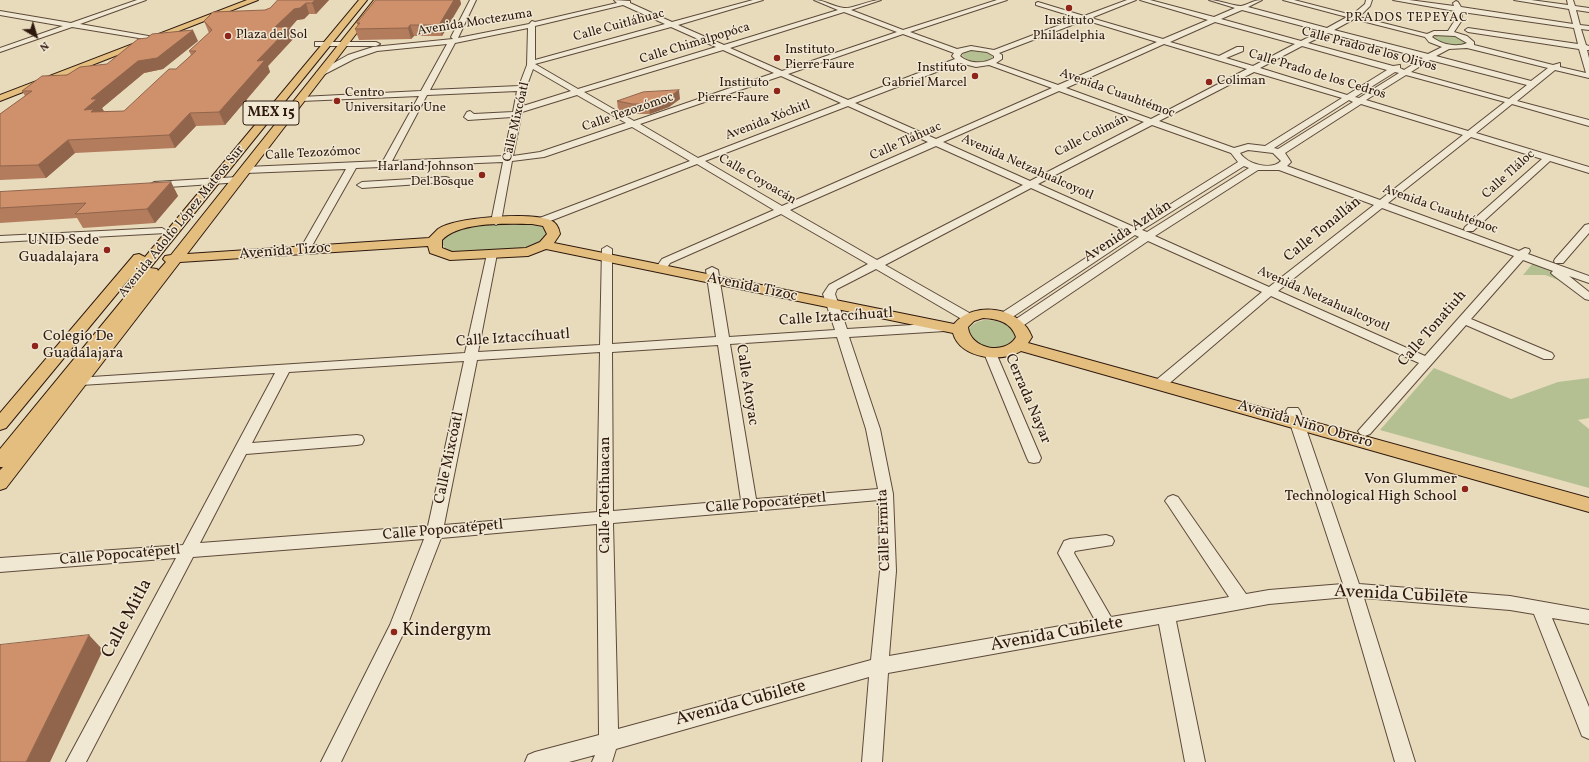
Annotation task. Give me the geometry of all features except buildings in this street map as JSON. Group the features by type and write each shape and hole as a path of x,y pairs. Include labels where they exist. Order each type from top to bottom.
{"main road":[{"path":"0,98 137,40 189,16 231,0"},
{"path":"0,92 242,0"},
{"path":"40,72 254,0"},
{"path":"0,424 159,256 238,180 320,73 331,44 355,0"},
{"name":"Avenida Adolfo López Mateos Sur","path":"331,44 363,0"},
{"name":"Avenida Adolfo López Mateos Sur","path":"0,461 159,256 210,183 371,0"},
{"path":"0,483 81,381 159,256 162,231 210,183 331,44 378,0"},
{"path":"189,16 215,10"},
{"name":"Avenida Tizoc","path":"159,256 435,240 449,228 458,225 496,222 547,233 607,254 959,324"},
{"path":"435,240 435,250 450,256 528,252 547,233"},
{"name":"Avenida Tizoc","path":"286,249 308,244 435,240"},
{"name":"Avenida Adolfo López Mateos Sur","path":"0,444 159,256"},
{"name":"Avenida Niño Obrero","path":"959,324 989,314 1016,331 1164,380 1589,505"},
{"path":"959,324 962,338 970,346 990,353 1004,353 1016,331"},
{"name":"Avenida Niño Obrero","path":"1294,417 1365,431 1589,493"}],"street":[{"path":"121,0 140,1"},
{"path":"386,164 473,0"},
{"name":"Avenida Moctezuma","path":"320,73 351,57 370,51 453,39 533,25 620,1 636,0"},
{"name":"Calle Cuitláhuac","path":"531,64 760,0"},
{"path":"818,0 908,30 962,56 1082,18 1133,0"},
{"path":"830,0 848,9"},
{"name":"Calle Chimalpopóca","path":"470,114 468,117 518,112 878,0"},
{"name":"Calle Tezozómoc","path":"246,170 508,159 548,153 783,74 908,30 1004,0"},
{"path":"994,52 1082,18 1121,0"},
{"name":"Calle Prado de los Olivos","path":"1143,0 1589,123"},
{"path":"1212,0 1532,84"},
{"name":"Calle Tláhuac","path":"664,265 1259,0"},
{"path":"1286,0 1355,16"},
{"path":"1295,0 1431,35 1449,34 1462,37 1469,44"},
{"path":"1355,16 1368,5 1369,0"},
{"path":"1396,0 1589,28"},
{"path":"1449,34 1458,23 1459,9 1453,0"},
{"path":"1517,0 1589,10"},
{"path":"1431,35 1431,40 1449,46 1469,44 1589,73 1586,48 1577,26 1570,0"},
{"path":"0,50 140,1"},
{"name":"Avenida Netzahualcoyotl","path":"620,1 1136,230 1426,361"},
{"name":"Calle Prado de los Cedros","path":"1038,4 1589,170"},
{"path":"1462,37 1468,30 1470,22 1470,11 1466,4"},
{"path":"0,13 71,25 137,40"},
{"name":"Calle Colimán","path":"831,299 833,287 1355,16"},
{"path":"0,21 56,30 137,40"},
{"name":"Calle Mixcóatl","path":"496,222 522,88 531,64 533,25"},
{"path":"1468,30 1586,48"},
{"name":"Avenida Moctezuma","path":"331,44 376,44 453,39"},
{"path":"1266,148 1347,97 1438,43"},
{"path":"1278,153 1405,72 1449,46"},
{"path":"986,49 998,55 993,62"},
{"path":"1219,58 1240,49"},
{"name":"Avenida Cuauhtémoc","path":"962,56 993,62 1064,86 1238,150"},
{"name":"Avenida Xóchitl","path":"547,233 702,163 854,105 962,56"},
{"name":"Calle Coyoacán","path":"531,64 876,265 959,324"},
{"name":"Calle Tonallán","path":"1164,380 1271,291 1555,66"},
{"path":"300,99 522,88"},
{"path":"1252,147 1266,148 1278,153 1285,159 1283,165 1272,169 1256,167 1236,157 1238,150 1252,147"},
{"name":"Calle Tláloc","path":"1469,229 1548,157"},
{"name":"Avenida Aztlán","path":"1016,331 1136,230 1244,162"},
{"path":"389,183 400,163"},
{"path":"308,244 353,165"},
{"name":"Avenida Cuauhtémoc","path":"1283,165 1523,252 1559,261 1589,272"},
{"name":"Avenida Aztlán","path":"1016,331 1148,236 1256,167"},
{"path":"143,188 238,180"},
{"path":"362,185 446,180"},
{"name":"Avenida Cuauhtémoc","path":"1384,201 1469,229 1523,252"},
{"path":"1559,261 1589,228"},
{"path":"0,239 162,231"},
{"path":"1523,252 1546,265 1589,297"},
{"name":"Calle Tonatiuh","path":"1365,431 1523,252"},
{"name":"Calle Mixcóatl","path":"331,762 398,626 435,532 492,254"},
{"name":"Calle Teotihuacan","path":"602,762 609,741 605,518 607,254"},
{"path":"1546,265 1589,280"},
{"name":"Calle Atoyac","path":"712,275 749,505"},
{"name":"Calle Ermita","path":"831,299 873,429 886,494 888,571 878,666 872,762"},
{"path":"1463,320 1548,356"},
{"name":"Calle Iztaccíhuatl","path":"81,381 842,334 959,324"},
{"name":"Cerrada Nayar","path":"990,353 1034,458"},
{"name":"Calle Mitla","path":"76,762 284,369"},
{"path":"1294,417 1353,590 1405,762"},
{"path":"243,449 357,440"},
{"name":"Calle Popocatépetl","path":"0,565 435,532 886,494"},
{"path":"1173,501 1242,602"},
{"path":"1106,541 1070,545 1066,553 1107,626"},
{"name":"Avenida Cubilete","path":"535,762 878,666 1269,597 1353,590 1510,603 1589,617"},
{"path":"1540,608 1589,730"},
{"path":"1166,616 1195,762"}],"green space":[{"path":"1436,35 1454,36 1467,42 1460,45 1447,44 1435,39 1434,38"},
{"path":"978,50 990,54 993,57 986,61 977,62 968,60 962,55 966,52"},
{"path":"534,223 546,229 549,235 545,240 528,249 453,253 446,249 442,244 444,237 447,234 465,227 489,224"},
{"path":"1533,263 1551,270 1569,284 1545,275 1523,275"},
{"path":"984,320 1007,325 1013,332 1015,337 1014,341 1007,345 995,348 989,348 978,343 968,333 970,327"},
{"path":"1434,368 1511,399 1558,382 1589,378 1589,418 1578,420 1589,429 1589,488 1380,430"}],"place":[{"name":"Instituto Philadelphia","path":"1069,8"},
{"name":"Plaza del Sol","path":"228,36"},
{"name":"Instituto Pierre Faure","path":"777,58"},
{"name":"Instituto Gabriel Marcel","path":"975,76"},
{"name":"Coliman","path":"1209,82"},
{"name":"Instituto Pierre-Faure","path":"777,91"},
{"name":"Centro Universitario Une","path":"337,101"},
{"name":"Harland Johnson Del Bosque","path":"482,175"},
{"name":"UNID Sede Guadalajara","path":"107,250"},
{"name":"Colegio De Guadalajara","path":"35,346"},
{"name":"Von Glummer Technological High School","path":"1465,489"},
{"name":"Kindergym","path":"394,632"}],"district":[{"name":"PRADOS TEPEYAC","path":"1407,19"}]}
